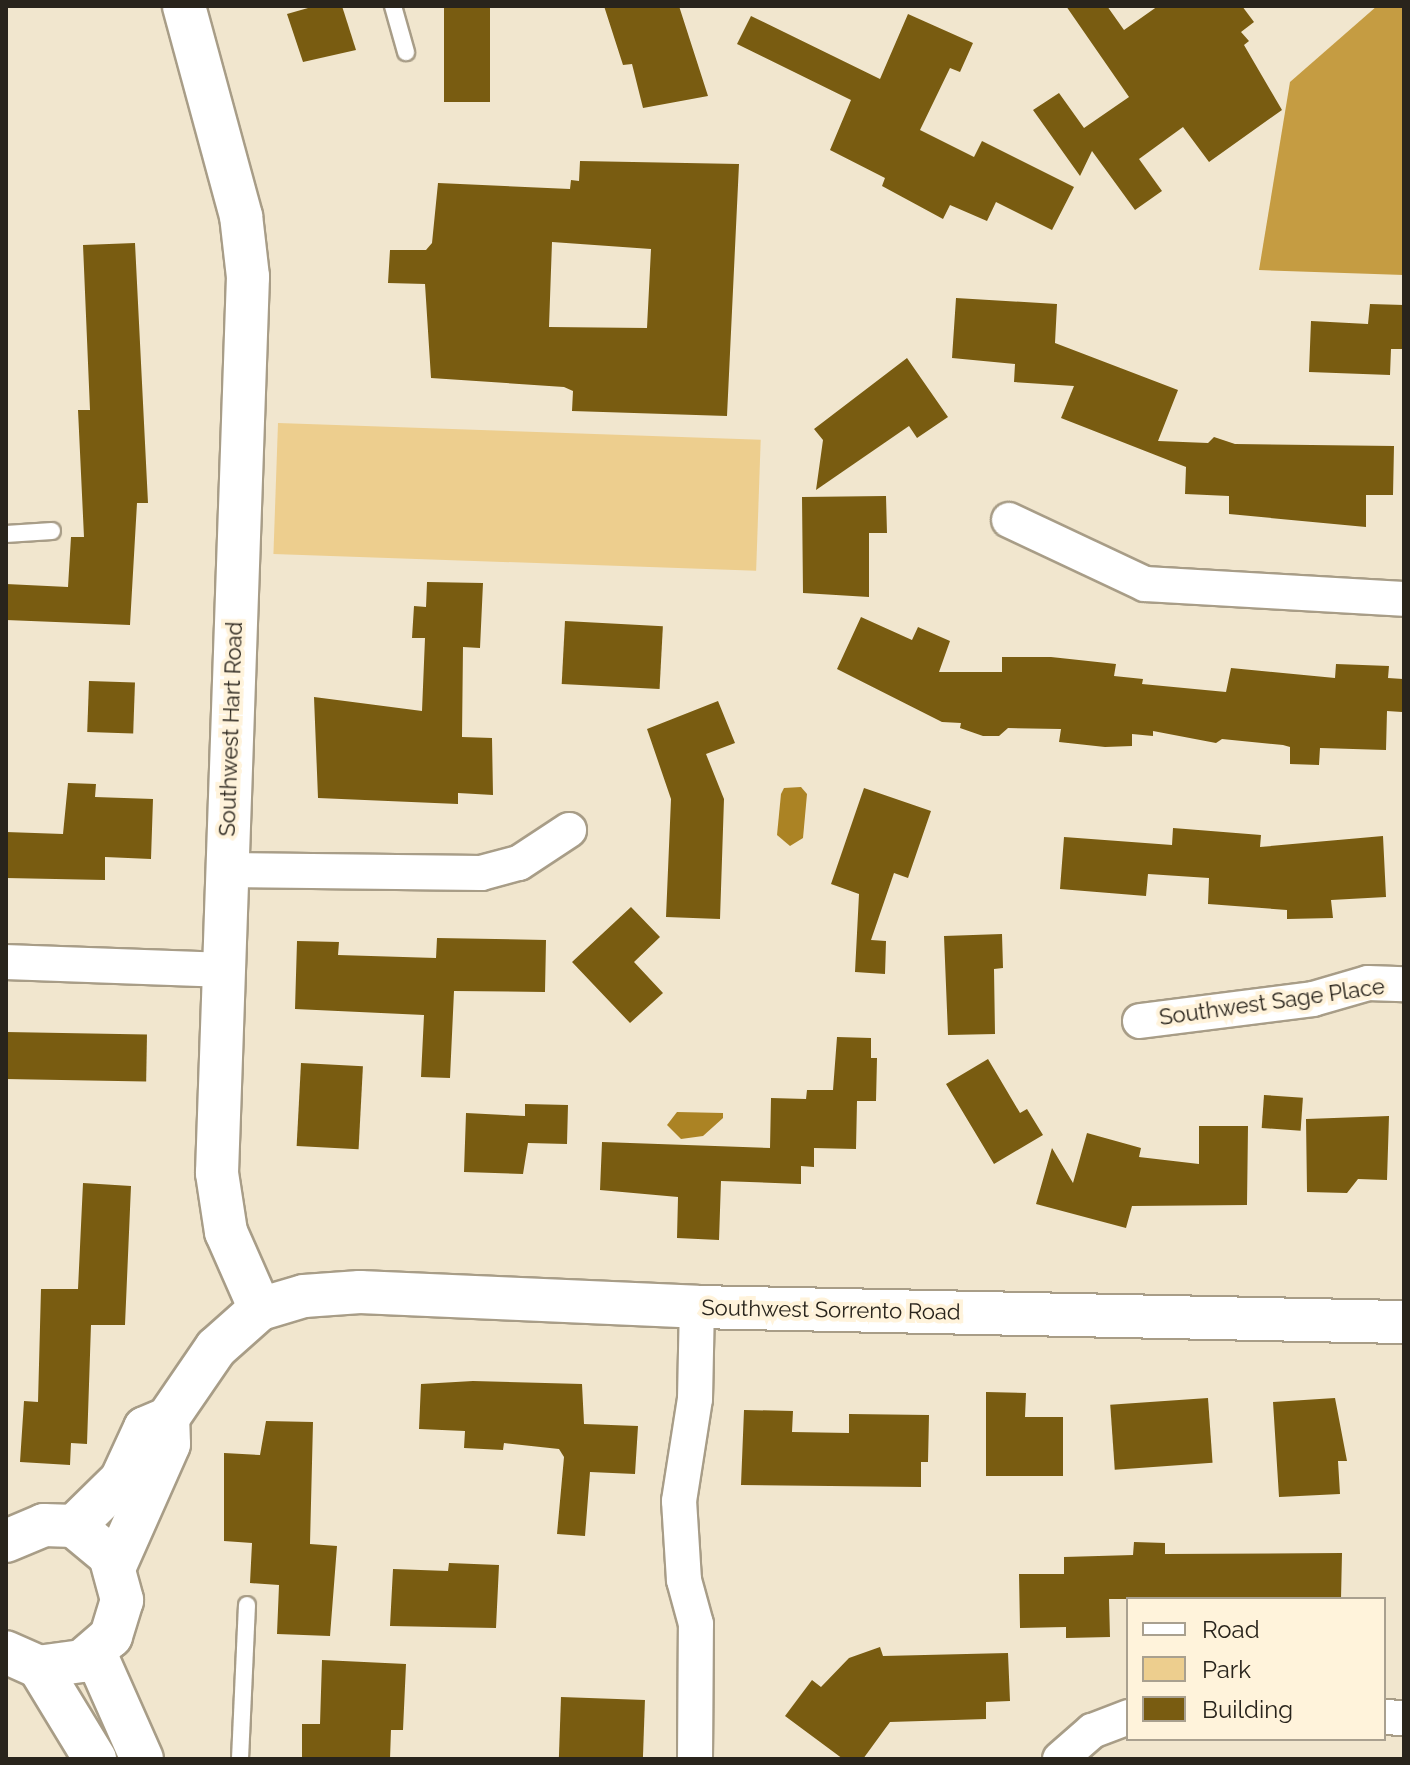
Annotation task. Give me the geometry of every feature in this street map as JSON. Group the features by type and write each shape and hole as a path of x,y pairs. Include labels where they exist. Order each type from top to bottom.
{"street":[{"name":"Southwest Hart Road","path":"184,6 241,216 248,277 227,870 219,1206 260,1309"},
{"path":"1009,520 1145,584 1404,599"},
{"path":"227,870 490,872 519,863 569,830"},
{"path":"6,962 224,970"},
{"name":"Southwest Sage Place","path":"1140,1021 1313,999 1368,983 1404,984"},
{"name":"Southwest Sorrento Road","path":"260,1309 304,1296 360,1292 697,1307 1404,1322"},
{"path":"695,1759 696,1624 684,1580 679,1501 695,1399 697,1307"},
{"path":"74,1526 121,1480 145,1428 168,1418 216,1348 260,1309"},
{"path":"115,1566 169,1444 168,1418"},
{"path":"6,1541 44,1525 74,1526 102,1545 115,1566 120,1612 95,1653 69,1665 22,1660"},
{"path":"95,1653 142,1759"},
{"path":"22,1660 95,1759"},
{"path":"1060,1759 1092,1731 1126,1718"}],"lane":[{"path":"393,6 406,52"},
{"path":"6,534 52,531"},
{"path":"240,1759 247,1605"}],"green space":[{"path":"278,423 761,440 756,571 273,554"}],"shaded area":[{"path":"1377,6 1404,6 1404,275 1259,270 1290,82"},
{"path":"801,787 807,794 803,838 790,846 777,835 781,794 784,788"},
{"path":"677,1112 723,1113 723,1118 703,1136 681,1139 667,1125"}],"building":[{"path":"315,6 342,6 356,50 303,62 287,14"},
{"path":"444,6 490,6 490,102 444,102"},
{"path":"604,6 679,6 708,96 643,108 632,64 623,65"},
{"path":"1066,6 1107,6 1124,30 1158,6 1242,6 1254,22 1241,32 1249,41 1244,45 1282,110 1209,162 1183,127 1139,159 1162,191 1135,210 1092,151 1080,176 1033,110 1059,93 1084,128 1129,97"},
{"path":"908,14 973,43 960,72 950,68 920,130 974,157 982,141 1074,187 1052,230 996,202 987,221 950,205 943,219 882,186 885,178 830,150 851,100 737,44 751,16 880,79"},
{"path":"580,161 739,164 727,416 572,411 573,391 564,387 431,378 425,284 388,283 390,250 426,250 432,243 438,183 570,189 571,180 579,181","holes":["552,242 651,249 647,328 549,327"]},
{"path":"135,243 148,503 137,503 130,625 6,620 6,584 68,587 71,537 84,537 78,410 90,410 83,245"},
{"path":"956,298 1057,304 1055,343 1178,390 1158,441 1208,443 1214,437 1235,444 1394,446 1393,495 1366,495 1366,527 1229,514 1229,496 1185,494 1186,467 1061,418 1074,386 1014,382 1015,364 952,358"},
{"path":"1370,304 1404,305 1404,349 1391,349 1390,375 1309,372 1311,321 1368,324"},
{"path":"907,358 948,417 917,438 909,426 816,490 823,440 814,429"},
{"path":"886,496 887,533 869,533 869,597 803,593 802,497"},
{"path":"427,582 483,583 480,648 463,647 462,737 492,738 493,795 458,793 458,804 318,798 314,697 422,711 425,638 412,638 414,606 426,607"},
{"path":"861,617 912,640 918,627 950,641 939,672 1002,672 1002,657 1051,657 1116,664 1114,676 1143,679 1142,684 1226,692 1231,668 1335,678 1336,664 1389,666 1388,678 1403,679 1402,712 1387,711 1386,750 1320,748 1319,765 1290,764 1290,747 1283,745 1222,739 1216,743 1153,731 1153,736 1132,734 1132,746 1105,747 1059,742 1061,729 1008,728 999,736 983,736 960,728 961,723 942,722 837,669"},
{"path":"565,621 663,626 660,689 562,684"},
{"path":"89,681 135,683 133,734 87,732"},
{"path":"718,701 735,743 706,754 724,799 720,919 666,917 671,799 647,729"},
{"path":"68,783 96,784 95,797 153,799 151,859 105,857 105,880 6,878 6,832 63,834"},
{"path":"864,788 931,811 908,878 894,873 871,940 886,941 885,974 855,972 859,894 831,884"},
{"path":"1173,828 1261,835 1260,847 1383,836 1386,897 1331,900 1333,918 1287,919 1287,910 1208,904 1209,878 1148,874 1146,896 1060,889 1064,837 1172,845"},
{"path":"631,907 660,937 634,962 663,993 630,1023 572,962"},
{"path":"1002,934 1003,968 994,969 995,1034 948,1035 944,936"},
{"path":"437,938 546,940 545,992 454,991 450,1078 421,1077 424,1015 295,1009 297,941 339,942 338,955 436,958"},
{"path":"6,1032 147,1034 146,1081 6,1079"},
{"path":"837,1037 871,1038 871,1058 877,1058 876,1101 857,1101 856,1149 814,1148 814,1167 801,1166 801,1184 721,1181 719,1240 677,1238 678,1197 600,1190 602,1142 770,1148 771,1098 806,1099 807,1090 833,1090"},
{"path":"988,1059 1020,1113 1027,1109 1043,1135 994,1164 946,1084"},
{"path":"301,1063 363,1066 359,1149 297,1146"},
{"path":"1264,1095 1303,1098 1301,1131 1262,1128"},
{"path":"525,1104 568,1105 567,1144 528,1143 523,1174 464,1172 466,1113 525,1116"},
{"path":"1389,1116 1387,1180 1358,1179 1347,1193 1307,1192 1306,1119"},
{"path":"1199,1126 1248,1126 1247,1205 1132,1206 1126,1228 1036,1204 1052,1148 1073,1183 1087,1133 1141,1148 1139,1157 1199,1164"},
{"path":"83,1183 131,1186 125,1325 91,1325 87,1444 71,1443 70,1465 20,1462 24,1401 38,1402 41,1289 78,1289"},
{"path":"473,1381 582,1384 584,1424 638,1426 635,1474 590,1472 585,1536 557,1534 564,1457 559,1449 504,1443 503,1450 464,1448 465,1431 419,1429 421,1384"},
{"path":"986,1392 1026,1393 1025,1417 1063,1417 1063,1476 986,1476"},
{"path":"1208,1398 1213,1463 1115,1470 1110,1405"},
{"path":"1335,1398 1347,1461 1338,1461 1340,1494 1279,1497 1273,1402"},
{"path":"744,1410 793,1411 792,1432 849,1433 849,1414 929,1415 928,1462 921,1462 921,1487 741,1485"},
{"path":"266,1421 313,1422 310,1544 337,1546 330,1636 277,1634 279,1585 250,1583 252,1543 224,1541 224,1453 260,1455"},
{"path":"1134,1542 1165,1543 1165,1554 1342,1553 1341,1597 1126,1597 1109,1599 1110,1637 1066,1638 1066,1627 1020,1628 1019,1574 1064,1574 1064,1557 1133,1555"},
{"path":"449,1563 499,1565 496,1628 390,1626 393,1569 448,1571"},
{"path":"880,1647 883,1656 1008,1653 1010,1701 986,1702 986,1719 890,1722 863,1759 843,1759 785,1716 812,1680 821,1687 849,1658"},
{"path":"322,1660 406,1664 403,1730 391,1730 390,1759 302,1758 302,1724 320,1724"},
{"path":"561,1697 645,1700 643,1759 559,1759"}]}
